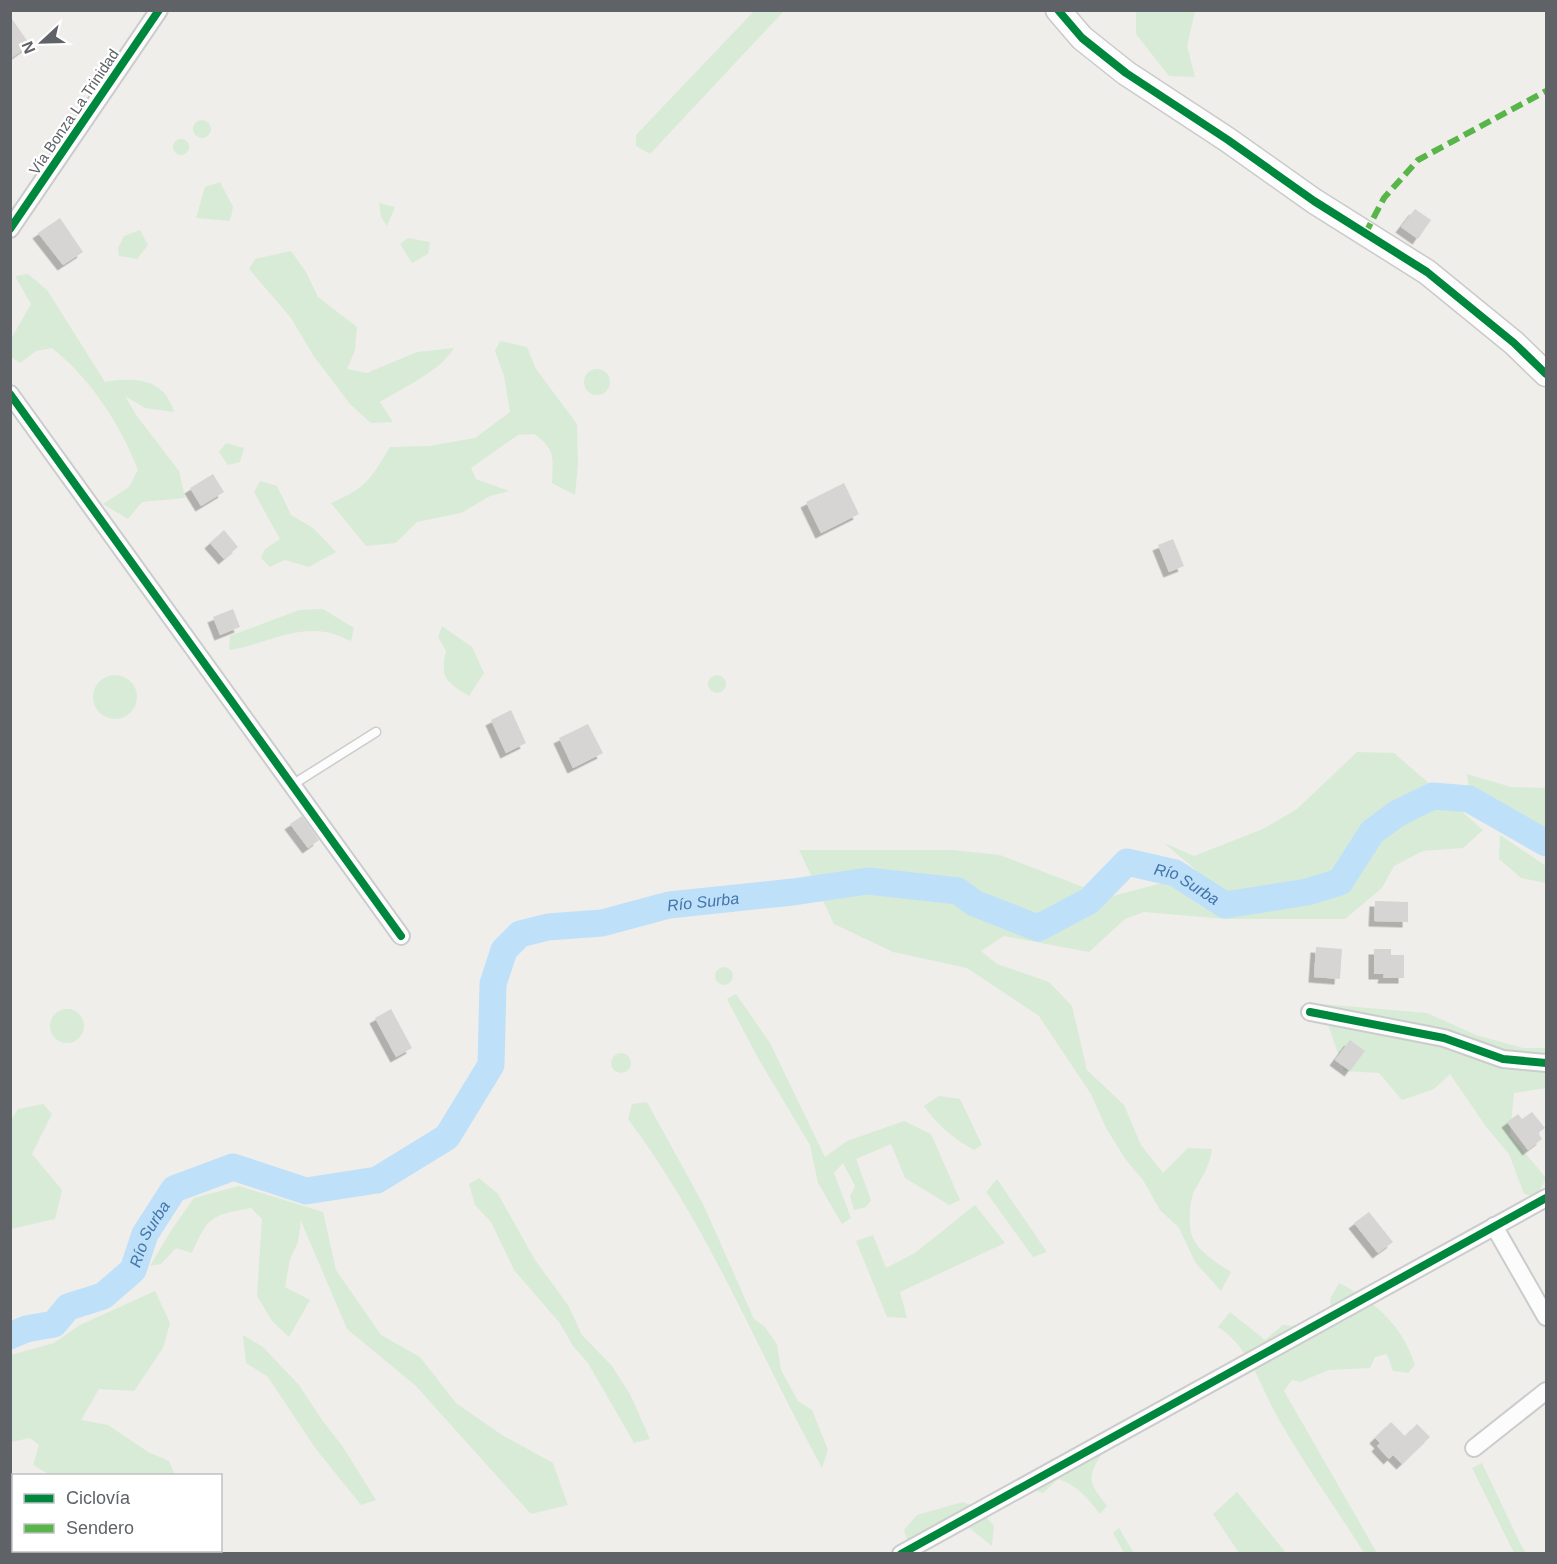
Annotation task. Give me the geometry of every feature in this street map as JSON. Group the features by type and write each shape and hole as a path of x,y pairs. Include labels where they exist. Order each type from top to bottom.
{"street":[{"name":"Vía Bonza La Trinidad","path":"10,230 159,10"},
{"path":"1058,10 1082,38 1126,73 1228,140 1314,201 1427,272 1514,343 1546,374"},
{"path":"10,394 401,936"},
{"path":"1310,1012 1444,1038 1503,1059 1546,1063"},
{"path":"901,1554 1546,1198"},
{"path":"1494,1226 1546,1317"},
{"path":"1474,1448 1546,1391"}],"lane":[{"path":"292,785 376,732"}],"green space":[{"path":"755,10 784,11 650,154 636,146 636,135"},
{"path":"1136,11 1195,11 1187,46 1195,77 1169,76 1136,34"},
{"path":"202,120 208,123 211,129 208,135 202,138 196,135 193,129 196,123"},
{"path":"181,139 187,141 189,147 187,153 181,155 175,153 173,147 175,141"},
{"path":"220,182 233,207 230,221 196,218 205,187"},
{"path":"379,203 395,207 387,226 381,217"},
{"path":"140,230 148,245 137,259 119,256 118,248 124,236"},
{"path":"408,238 430,242 428,254 412,263 400,244"},
{"path":"291,251 306,272 318,297 357,327 355,350 347,369 367,373 417,352 454,348 431,371 380,402 393,422 371,423 350,404 313,355 291,318 249,269 255,259"},
{"path":"28,274 47,290 105,382 137,380 156,386 163,392 174,412 145,408 125,396 136,415 179,471 185,498 142,502 128,519 103,504 129,487 138,470 103,403 66,360 52,348 36,351 20,363 11,357 11,339 31,304 15,276"},
{"path":"500,341 527,347 536,369 577,424 578,464 575,495 552,483 553,460 546,444 534,434 518,435 471,468 476,479 509,491 490,496 461,513 417,522 396,543 366,546 331,503 353,492 367,481 390,447 429,446 475,438 510,412 504,376 495,351"},
{"path":"597,369 606,373 610,382 606,391 597,395 588,391 584,382 588,373"},
{"path":"226,443 244,448 240,462 228,465 219,452"},
{"path":"260,481 277,486 291,515 313,528 336,552 309,567 285,560 270,567 261,558 265,549 280,539 254,492"},
{"path":"323,609 354,628 351,641 335,634 313,631 289,634 229,650 230,636 299,610"},
{"path":"442,626 472,647 484,673 469,696 450,683 445,673 446,651 438,637"},
{"path":"115,675 131,681 137,697 131,713 115,719 99,713 93,697 99,681"},
{"path":"717,675 723,678 726,684 723,690 717,693 711,690 708,684 711,678"},
{"path":"1357,752 1394,753 1483,830 1463,848 1423,851 1394,866 1382,888 1345,919 1226,919 1144,912 1125,919 1089,952 1004,936 981,951 997,964 1049,982 1072,1006 1087,1070 1124,1105 1141,1145 1163,1173 1188,1148 1212,1149 1203,1176 1192,1196 1190,1224 1192,1237 1202,1251 1231,1272 1221,1291 1195,1262 1179,1228 1160,1210 1143,1180 1126,1160 1106,1128 1091,1094 1039,1016 967,968 893,952 834,924 799,850 952,850 1000,855 1109,897 1162,883 1209,881 1164,843 1194,856 1263,829 1297,809"},
{"path":"1467,774 1511,787 1546,788 1546,835 1469,790"},
{"path":"1500,835 1546,866 1546,883 1521,878 1499,859"},
{"path":"724,967 730,970 733,976 730,982 724,985 718,982 715,976 718,970"},
{"path":"736,994 770,1043 825,1157 847,1141 904,1121 931,1134 960,1200 949,1205 905,1178 891,1144 856,1159 871,1200 866,1207 854,1210 850,1196 855,1186 843,1163 834,1173 851,1218 842,1224 818,1183 810,1145 758,1058 727,999"},
{"path":"1321,1004 1427,1013 1476,1035 1523,1048 1546,1048 1546,1088 1514,1093 1510,1135 1546,1178 1536,1197 1524,1194 1509,1154 1487,1128 1450,1074 1434,1089 1402,1100 1379,1073 1344,1071"},
{"path":"67,1009 79,1014 84,1026 79,1038 67,1043 55,1038 50,1026 55,1014"},
{"path":"617,1053 625,1053 631,1059 631,1067 625,1073 617,1073 611,1067 611,1059"},
{"path":"939,1096 960,1099 982,1145 974,1150 940,1126 924,1106"},
{"path":"647,1102 704,1206 754,1319 765,1327 777,1344 781,1370 798,1401 812,1410 828,1450 822,1468 708,1245 657,1160 628,1119 632,1104"},
{"path":"43,1104 52,1114 32,1154 62,1190 55,1219 11,1229 11,1120 18,1109"},
{"path":"479,1178 498,1194 535,1260 568,1305 582,1335 612,1366 631,1396 650,1439 634,1443 588,1363 573,1346 559,1322 514,1270 491,1222 475,1205 469,1184"},
{"path":"997,1179 1047,1252 1033,1257 986,1192"},
{"path":"239,1186 323,1212 336,1270 381,1335 420,1357 456,1403 502,1435 553,1463 568,1505 531,1514 416,1386 347,1329 301,1221 298,1242 290,1259 285,1287 310,1300 289,1337 272,1321 257,1296 262,1219 251,1208 213,1219 202,1231 192,1253 176,1248 161,1264 150,1266 194,1198"},
{"path":"975,1205 1005,1243 900,1292 907,1318 887,1317 856,1241 873,1235 886,1268 915,1253"},
{"path":"1339,1283 1365,1298 1386,1316 1403,1338 1415,1365 1408,1373 1393,1371 1387,1354 1375,1357 1370,1368 1329,1370 1300,1382 1292,1380 1284,1391 1377,1553 1364,1553 1288,1435 1246,1356 1229,1335 1218,1327 1230,1312 1265,1340 1283,1325 1316,1327 1333,1325 1349,1319 1342,1307 1331,1306 1330,1299"},
{"path":"155,1291 170,1323 163,1348 134,1391 99,1389 81,1420 108,1425 148,1452 169,1461 175,1474 48,1474 33,1465 39,1445 30,1438 11,1442 11,1355 54,1343 80,1325"},
{"path":"243,1335 263,1347 299,1385 343,1447 376,1500 361,1505 316,1449 268,1377 246,1363"},
{"path":"1104,1450 1092,1473 1093,1484 1107,1506 1100,1514 1082,1493 1058,1479 1043,1493 1019,1484 1053,1458 1074,1457"},
{"path":"1482,1463 1526,1553 1514,1553 1472,1468"},
{"path":"1237,1492 1286,1553 1239,1553 1213,1514"},
{"path":"963,1502 979,1509 994,1526 992,1546 967,1526 959,1527 936,1545 911,1552 904,1530 917,1515"},
{"path":"1119,1528 1135,1553 1124,1553 1113,1533"},
{"path":"68,1552 167,1552 166,1554"}],"building":[{"path":"10,16 30,45 10,59"},
{"path":"1415,209 1431,220 1418,239 1401,227"},
{"path":"60,218 83,252 63,265 38,233"},
{"path":"213,474 224,492 201,506 190,488"},
{"path":"844,483 859,514 821,533 806,502"},
{"path":"224,530 238,547 224,559 210,543"},
{"path":"1173,539 1184,566 1169,572 1158,545"},
{"path":"233,609 240,627 220,635 213,617"},
{"path":"511,710 526,743 506,753 491,720"},
{"path":"588,724 603,753 573,768 559,738"},
{"path":"302,816 319,840 308,848 290,824"},
{"path":"1375,901 1408,902 1408,922 1374,921"},
{"path":"1316,947 1342,949 1340,979 1314,977"},
{"path":"1374,949 1391,949 1391,955 1404,955 1404,978 1383,978 1384,974 1374,974"},
{"path":"391,1009 412,1048 396,1057 375,1018"},
{"path":"1350,1040 1365,1051 1350,1071 1335,1060"},
{"path":"1532,1112 1545,1128 1538,1133 1542,1139 1528,1150 1507,1122 1518,1114 1522,1119"},
{"path":"1369,1212 1393,1242 1378,1253 1354,1223"},
{"path":"1391,1422 1405,1436 1417,1424 1430,1437 1402,1464 1393,1455 1389,1459 1377,1446 1380,1443 1375,1438"}],"waterway":[{"name":"Río Surba","path":"10,1336 26,1329 54,1324 68,1307 103,1296 133,1270 145,1234 174,1189 233,1167 306,1191 377,1180 447,1137 491,1065 493,984 504,950 520,934 548,927 602,923 669,905 793,892 868,881 958,891 974,903 1038,928 1089,901 1127,862 1175,873 1225,905 1307,892 1340,882 1372,832 1398,813 1433,796 1469,799 1546,843"}],"marked path":[{"path":"1365,234 1384,198 1418,160 1546,91"}],"cycle path":[{"path":"10,229 159,10"},
{"path":"1058,10 1082,38 1126,73 1228,140 1314,201 1427,272 1514,343 1546,374"},
{"path":"10,394 401,936"},
{"path":"1310,1012 1444,1038 1503,1059 1546,1063"},
{"path":"901,1554 1546,1198"}]}
